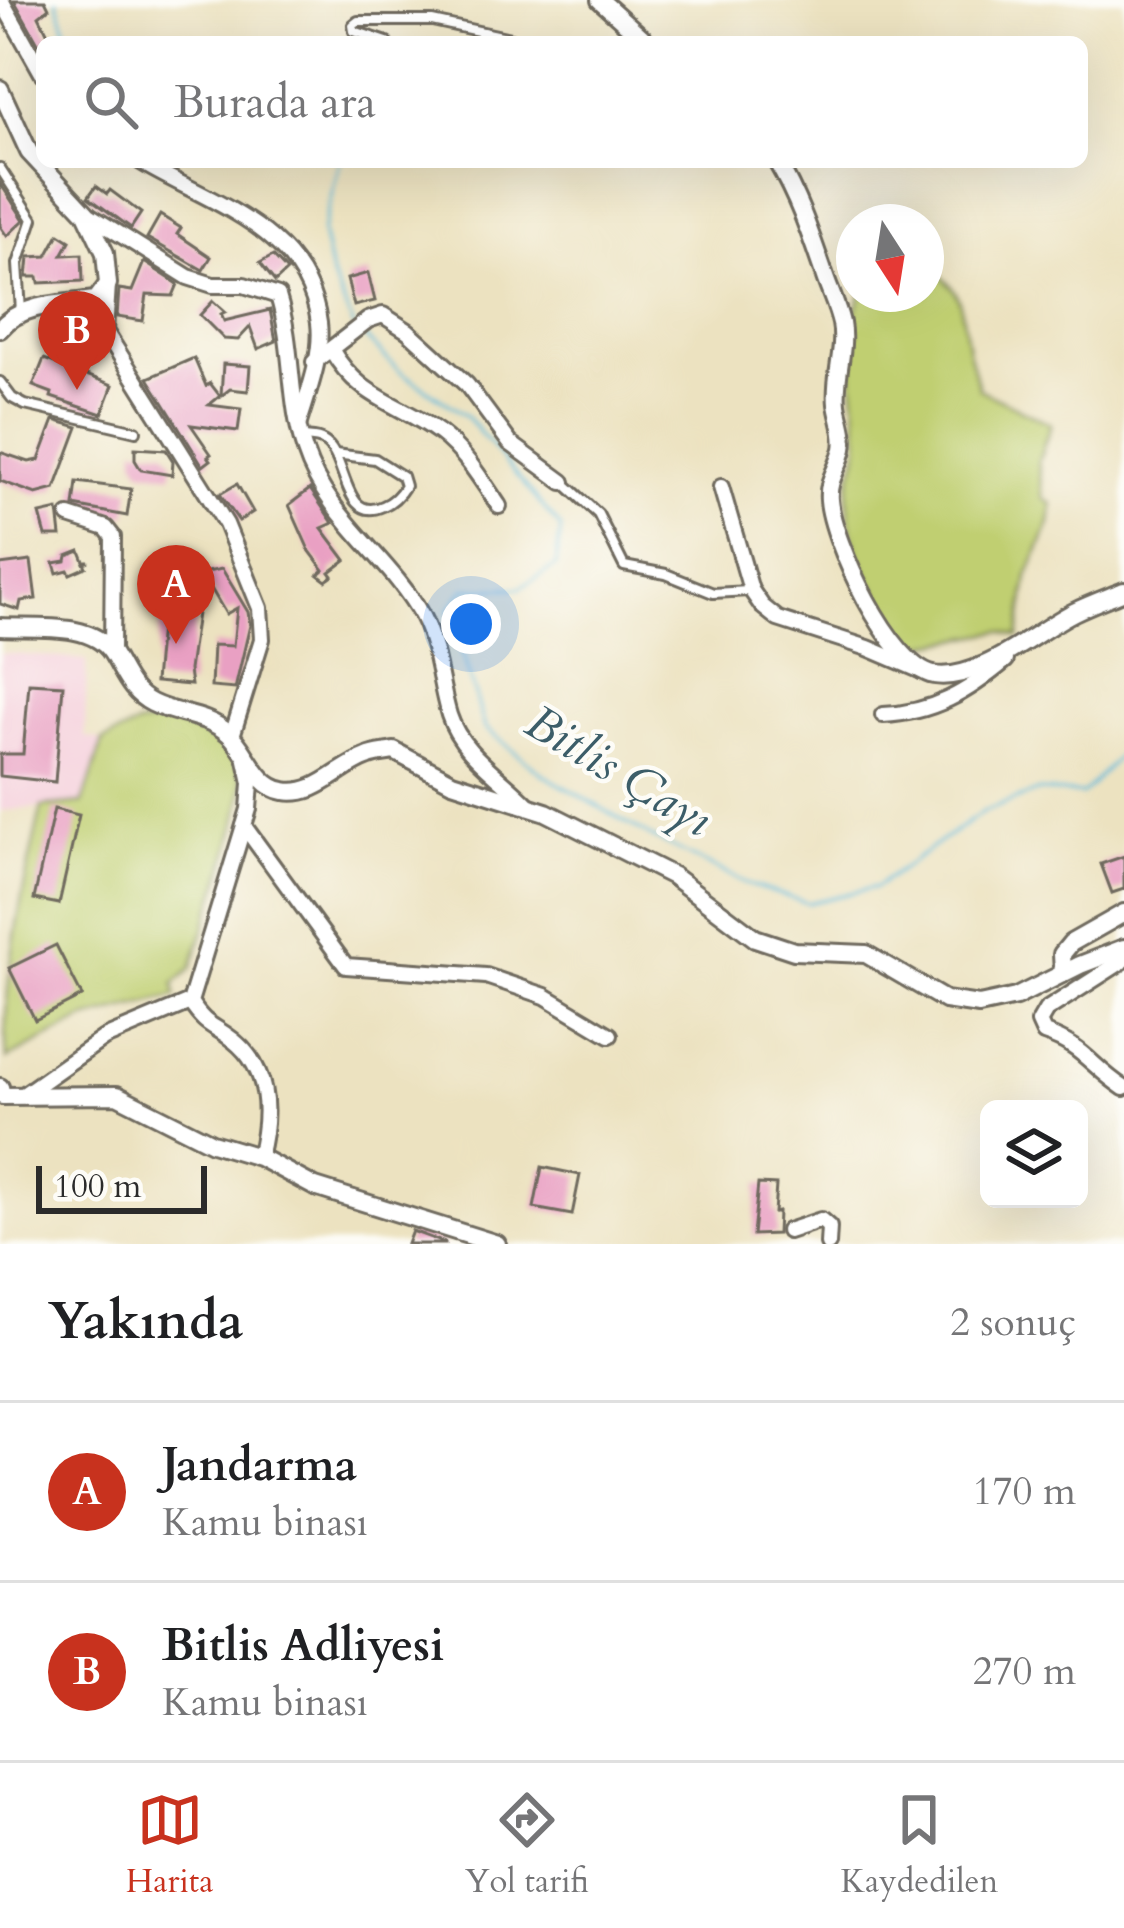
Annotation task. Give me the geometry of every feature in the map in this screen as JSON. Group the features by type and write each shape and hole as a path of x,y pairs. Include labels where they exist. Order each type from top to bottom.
{"street":[{"path":"1,0 36,62"},
{"path":"600,0 640,36"},
{"path":"0,89 36,159"},
{"path":"44,168 86,212 188,277 244,285 278,296 287,324 305,454 336,513 422,616 450,718 470,752 529,807"},
{"path":"153,168 229,207 297,260 320,324 300,430"},
{"path":"780,168 808,223 840,320 843,341 836,374 844,439 829,482 829,506 857,579 890,639 909,661 933,675"},
{"path":"86,212 105,254 105,331 226,524 260,608 262,639 232,736"},
{"path":"0,329 9,318 21,314 96,300 108,284"},
{"path":"314,362 368,320 382,315 408,332 467,386 510,443 563,482"},
{"path":"331,350 362,389 440,433 466,459 499,506"},
{"path":"722,487 751,590 778,619 933,675 969,670 1072,613 1124,591"},
{"path":"69,515 106,528 113,537 112,652"},
{"path":"0,627 71,631 97,638 112,652 129,685 152,703 204,716 232,736 273,788 288,793 316,787 366,757 394,751 452,782 529,807 673,876 755,938 794,951 866,954 945,1000 980,1005 1016,997 1124,948"},
{"path":"883,715 916,713 950,700 975,686 1034,637"},
{"path":"190,1002 244,826 251,783 244,753"},
{"path":"244,826 346,966 486,976 544,996 610,1035"},
{"path":"1063,973 1062,954 1070,943 1124,913"},
{"path":"1124,960 1046,1010 1039,1022 1044,1033 1076,1044 1096,1069 1124,1088"},
{"path":"23,1095 104,1038 190,1002"},
{"path":"190,1002 209,1028 231,1038 251,1058 265,1092 268,1120 260,1157"},
{"path":"1,1096 117,1095 212,1143 260,1157 315,1187 496,1244"},
{"path":"788,1232 820,1220 829,1227 828,1244"}],"lane":[{"path":"367,36 354,32 352,25 378,20 432,21 501,36"},
{"path":"0,169 33,219 18,264 21,314"},
{"path":"0,382 12,398 25,404 136,431"},
{"path":"300,430 324,441 335,454 349,494 362,507 372,510 387,505 405,486 402,476 388,465 335,454"},
{"path":"563,482 598,514 624,566 667,574 713,593 751,590"}],"shaded area":[{"path":"0,653 87,660 85,737 103,741 83,804 0,811"}],"green space":[{"path":"944,278 959,301 979,389 1051,424 1038,461 1043,498 1052,504 1050,523 1028,577 1019,637 1001,631 912,647 868,576 849,518 848,496 859,441 851,350 855,314 944,312"},
{"path":"165,720 223,748 242,780 231,844 191,969 174,984 176,996 85,1019 7,1059 11,968 42,807 83,803 103,741"}],"building":[{"path":"14,0 45,0 49,8 39,16 49,36 36,39"},
{"path":"0,183 24,220 7,236 0,226"},
{"path":"96,186 107,194 110,190 141,213 131,228 88,197"},
{"path":"160,215 181,228 177,234 211,257 203,270 147,238"},
{"path":"59,234 70,241 62,255 82,254 83,281 39,283 38,277 27,277 29,257 47,256"},
{"path":"273,256 287,271 275,282 260,263"},
{"path":"144,262 178,284 173,296 147,295 143,321 117,317 119,289 132,291"},
{"path":"368,273 375,301 354,306 347,279"},
{"path":"213,301 225,312 221,314 224,321 270,310 276,341 258,349 250,327 238,340 224,339 200,315"},
{"path":"194,358 206,386 210,383 220,396 209,405 241,409 238,431 191,425 211,454 203,466 148,378"},
{"path":"44,359 113,385 102,414 33,386"},
{"path":"223,364 250,366 248,391 230,389 221,396"},
{"path":"54,420 78,427 55,489 36,494 0,481 0,452 29,462 39,460"},
{"path":"135,448 166,450 173,461 172,475 141,470"},
{"path":"77,482 131,489 127,516 74,506"},
{"path":"237,484 253,512 239,521 220,494"},
{"path":"310,489 333,523 322,528 346,560 326,581 318,575 324,570 309,550 289,505"},
{"path":"58,510 61,536 46,536 40,514"},
{"path":"80,551 84,561 89,561 86,567 70,574 68,570 57,573 54,563"},
{"path":"31,561 36,599 21,601 19,610 0,604 0,565"},
{"path":"222,569 248,612 250,625 235,689 211,687 213,645 233,646 237,608 226,614 202,573"},
{"path":"162,603 198,606 191,685 155,682"},
{"path":"29,683 63,685 55,782 0,776 0,754 23,754"},
{"path":"54,809 79,815 59,904 34,899"},
{"path":"1124,856 1124,889 1112,893 1101,864"},
{"path":"56,945 82,996 35,1020 9,968"},
{"path":"542,1167 580,1175 572,1215 534,1208"},
{"path":"758,1184 776,1185 777,1234 753,1235"},
{"path":"412,1231 445,1243 445,1244 407,1244"}],"waterway":[{"name":"Bitlis Çayı","path":"57,0 68,36"},
{"name":"Bitlis Çayı","path":"338,168 322,232 331,275 354,327"},
{"name":"Bitlis Çayı","path":"361,333 398,370 465,415 561,528 556,566 520,588 464,589 449,610 485,728 544,775 655,839 752,886 808,903 876,887 983,812 1039,791 1083,794 1124,750"}],"place":[{"name":"Bitlis Adliyesi","path":"77,390"},
{"name":"Jandarma","path":"176,644"}]}
